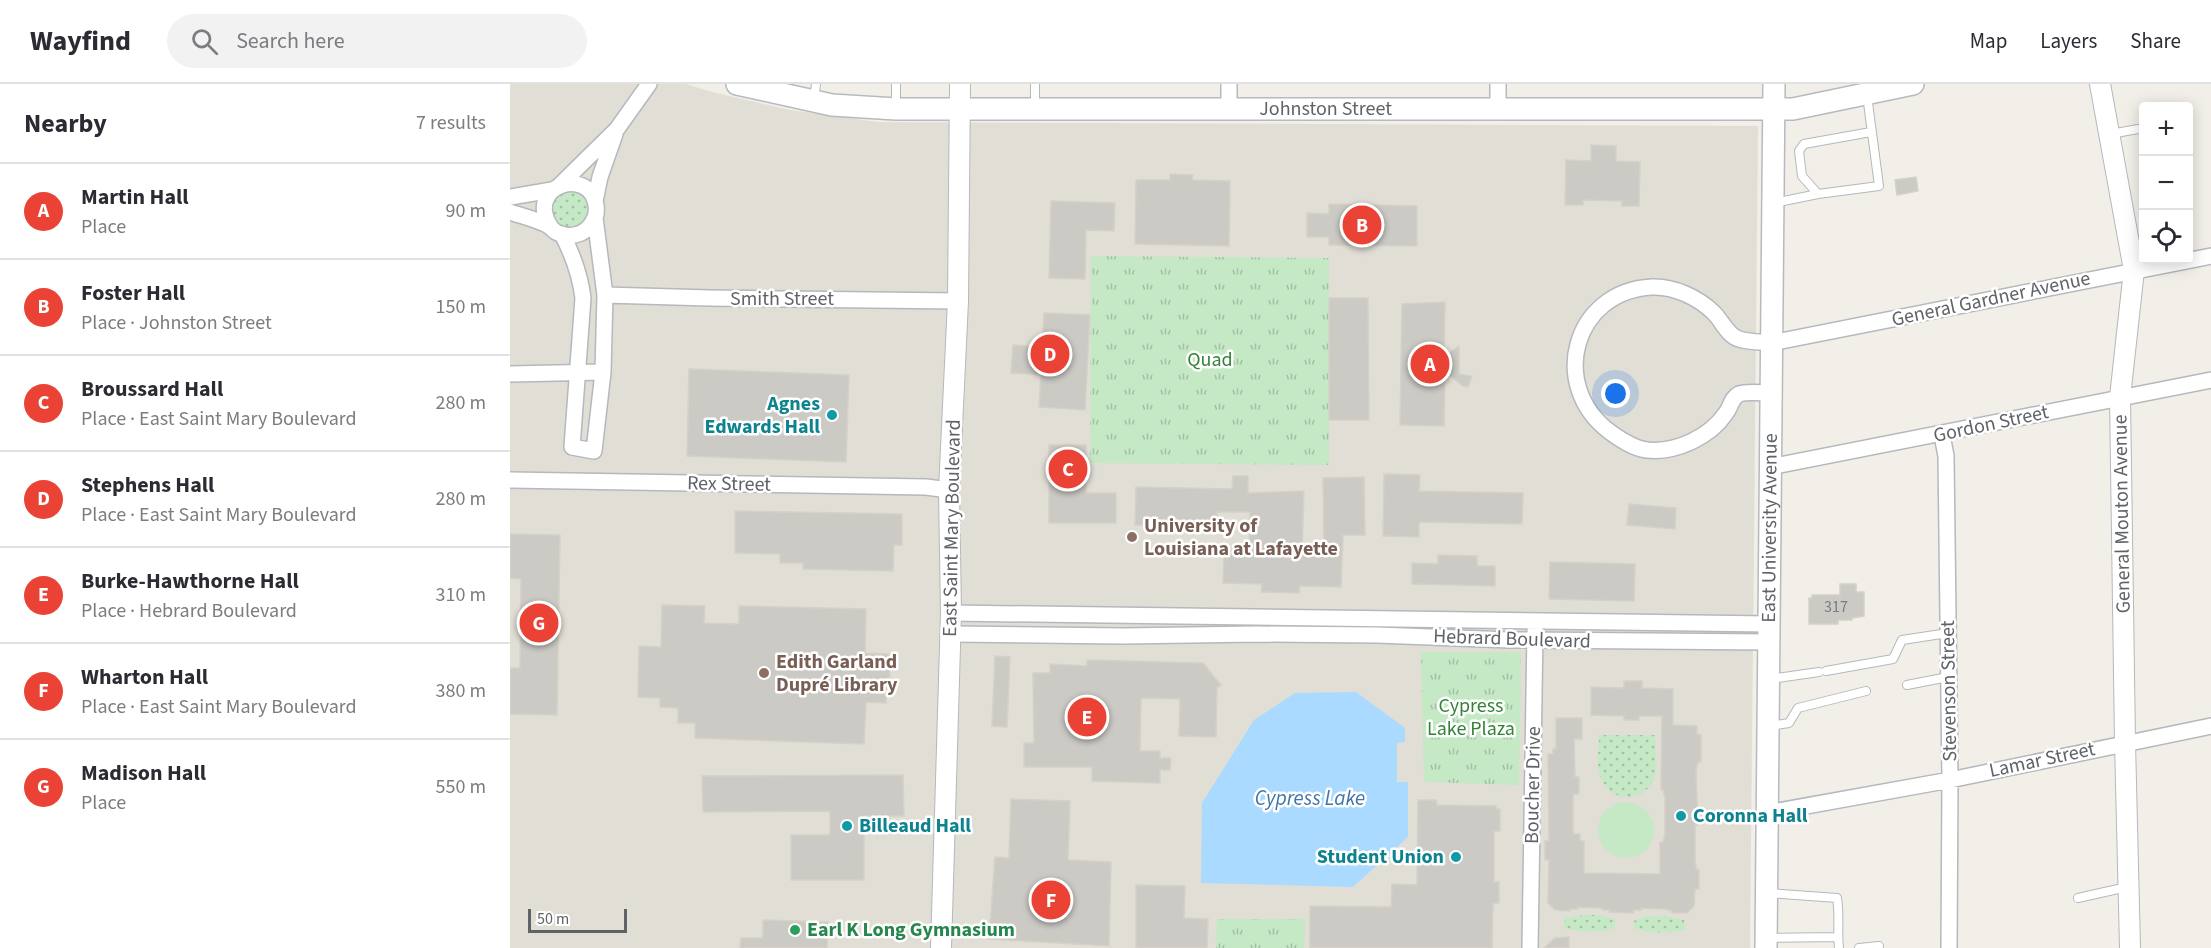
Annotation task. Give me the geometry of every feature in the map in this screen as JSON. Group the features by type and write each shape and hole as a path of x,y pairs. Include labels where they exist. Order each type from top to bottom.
{"main road":[{"name":"Johnston Street","path":"737,84 815,93 832,105 896,109 1498,110 1793,109 1912,84"},
{"name":"East University Avenue","path":"1766,943 1774,84"}],"street":[{"path":"617,129 600,177 595,201 595,219 605,295 603,372 594,451 572,447 582,309 580,277 572,253 546,220 544,204 556,188 617,129 649,84"},
{"name":"East Saint Mary Boulevard","path":"941,948 951,633 949,489 958,301 960,84"},
{"path":"1229,84 1229,109"},
{"path":"1498,84 1498,110"},
{"name":"General Mouton Avenue","path":"2100,84 2134,270 2120,396 2130,948"},
{"path":"510,197 556,188 567,183 584,187 595,201"},
{"path":"510,212 556,230 577,235 591,226 595,219"},
{"name":"General Gardner Avenue","path":"1771,393 1740,393 1733,399 1726,413 1702,436 1668,450 1645,450 1624,442 1598,424 1583,405 1575,368 1577,346 1584,327 1599,309 1616,296 1635,289 1655,287 1675,290 1695,299 1714,313 1729,333 1739,339 1771,343 2211,256"},
{"name":"Smith Street","path":"605,295 958,301"},
{"path":"510,374 603,372"},
{"name":"Gordon Street","path":"1770,467 1942,435 2120,396 2211,380"},
{"name":"Stevenson Street","path":"1942,435 1946,456 1950,780 1949,948"},
{"name":"Rex Street","path":"510,480 949,489"},
{"name":"Hebrard Boulevard","path":"951,613 1671,623 1769,633"},
{"path":"1049,635 1050,614"},
{"path":"1256,634 1257,617"},
{"name":"Boucher Drive","path":"1530,948 1536,622"},
{"path":"1671,623 1671,642"},
{"name":"Hebrard Boulevard","path":"951,633 1377,635 1671,642 1769,633"},
{"name":"Lamar Street","path":"1767,813 1950,780 2211,726"}],"lane":[{"path":"896,84 896,109"},
{"path":"1035,84 1035,109"},
{"path":"1772,203 1879,186 1867,93"},
{"path":"2109,135 2139,129"},
{"path":"1818,194 1802,176 1799,151 1804,144 1871,132"},
{"path":"1768,679 1823,672 1893,658 1902,640 1948,633"},
{"path":"1907,685 1948,677"},
{"path":"1768,726 1789,723 1798,708 1866,691"},
{"path":"2078,898 2129,886"},
{"path":"1766,893 1837,898 1840,914 1839,948"},
{"path":"1766,943 1838,937"},
{"path":"1859,948 1879,946"}],"shaded area":[{"name":"University of Louisiana at Lafayette","path":"510,84 686,84 790,110 878,122 1758,126 1750,948 510,948"}],"green space":[{"path":"560,191 581,191 592,208 584,226 564,230 553,222 550,202"},
{"name":"Quad","path":"1091,256 1329,258 1329,465 1090,463"},
{"name":"Cypress Lake Plaza","path":"1421,652 1521,652 1519,785 1424,782"},
{"path":"1599,735 1655,735 1656,770 1648,789 1633,797 1617,795 1610,791 1600,776 1598,766"},
{"path":"1626,802 1637,804 1646,810 1652,819 1654,830 1652,841 1646,850 1637,856 1626,858 1615,856 1606,850 1600,841 1598,830 1600,819 1606,810 1615,804"},
{"path":"1601,915 1615,920 1615,928 1589,931 1564,928 1564,918"},
{"path":"1646,916 1666,916 1684,920 1685,930 1659,932 1634,928 1634,921"},
{"path":"1217,919 1305,919 1304,948 1216,948"}],"water":[{"name":"Cypress Lake","path":"1356,692 1405,728 1405,742 1397,743 1397,782 1408,782 1408,837 1353,887 1201,883 1202,803 1254,720 1295,693"}],"building":[{"path":"1591,145 1616,146 1616,161 1640,162 1639,206 1622,206 1622,201 1583,200 1583,205 1565,205 1566,160 1591,161"},
{"path":"1170,174 1193,175 1192,180 1230,181 1229,246 1135,244 1136,180 1170,180"},
{"path":"1916,177 1918,191 1897,195 1895,180"},
{"path":"1051,201 1115,203 1114,231 1086,230 1085,279 1049,278"},
{"path":"1329,204 1417,206 1417,246 1329,245 1329,237 1307,237 1307,213 1329,214"},
{"path":"1329,298 1368,298 1369,420 1329,420"},
{"path":"1445,302 1444,357 1459,346 1459,374 1472,376 1468,387 1463,386 1445,371 1444,426 1400,425 1402,304"},
{"path":"1044,313 1090,315 1085,410 1039,407 1041,375 1011,373 1013,345 1042,347"},
{"name":"Agnes Edwards Hall","path":"689,369 849,375 846,462 687,456"},
{"path":"1049,445 1086,445 1086,493 1116,493 1116,523 1049,523"},
{"path":"1384,474 1420,475 1419,491 1523,493 1522,524 1419,522 1419,537 1383,536"},
{"path":"1233,476 1248,476 1248,493 1304,491 1302,551 1324,552 1323,478 1364,477 1365,535 1343,535 1341,587 1300,586 1299,593 1261,592 1262,584 1223,583 1224,550 1249,551 1250,512 1217,512 1217,527 1135,525 1136,487 1232,489"},
{"path":"1629,504 1676,508 1675,529 1627,525"},
{"path":"735,511 902,514 902,545 894,545 893,571 803,569 803,563 780,563 780,554 735,553"},
{"path":"510,534 560,535 557,715 510,714 510,668 520,668 521,579 510,578"},
{"path":"1438,555 1477,556 1477,566 1495,566 1495,586 1412,584 1412,563 1438,564"},
{"path":"1550,562 1635,564 1634,601 1549,599"},
{"path":"1840,584 1856,584 1856,592 1864,592 1864,616 1852,618 1852,620 1838,620 1838,624 1809,624 1809,598 1812,598 1812,595 1840,595"},
{"name":"Edith Garland Dupré Library","path":"662,605 705,606 704,623 739,624 739,606 866,609 865,653 889,654 890,676 886,703 866,702 864,744 695,738 695,723 678,723 678,708 660,707 660,698 638,697 639,646 661,647"},
{"path":"995,656 1010,657 1007,727 992,726"},
{"path":"1087,660 1203,663 1221,685 1217,688 1216,737 1179,736 1180,699 1141,698 1140,751 1160,751 1160,758 1171,758 1170,770 1160,770 1160,783 1092,781 1092,767 1024,767 1024,743 1034,743 1033,673 1050,673 1050,664 1087,666"},
{"name":"Coronna Hall","path":"1624,681 1642,681 1642,688 1673,689 1673,725 1697,726 1697,734 1701,735 1701,762 1698,762 1696,770 1698,825 1695,825 1695,862 1699,870 1699,889 1695,889 1694,906 1687,913 1641,908 1641,910 1633,910 1633,913 1577,907 1578,909 1570,909 1570,911 1555,910 1548,903 1549,860 1545,860 1545,841 1549,841 1548,754 1553,754 1553,749 1556,749 1556,718 1582,718 1582,739 1574,739 1575,777 1579,777 1579,794 1573,794 1573,834 1580,834 1580,841 1584,841 1584,873 1660,874 1660,842 1663,842 1665,835 1665,798 1661,790 1662,716 1639,716 1639,720 1624,720 1624,716 1591,715 1591,687 1624,688"},
{"name":"Billeaud Hall","path":"903,775 904,816 864,816 864,880 791,880 791,835 830,835 830,811 703,812 702,776"},
{"path":"1011,799 1070,801 1068,860 1111,862 1109,946 989,939 995,857 1009,858"},
{"name":"Student Union","path":"1418,800 1436,800 1437,805 1496,806 1496,809 1500,809 1500,831 1494,831 1494,882 1499,882 1499,903 1493,903 1492,948 1310,948 1310,906 1391,907 1392,884 1417,885"},
{"path":"1136,885 1185,886 1184,918 1208,919 1207,948 1136,948"},
{"name":"Earl K Long Gymnasium","path":"763,920 828,922 827,948 740,948 741,938 763,938"},
{"path":"1569,937 1569,948 1544,948 1555,938"}],"place":[{"name":"Foster Hall","path":"1362,225"},
{"name":"Stephens Hall","path":"1050,354"},
{"name":"Martin Hall","path":"1430,364"},
{"name":"Agnes Edwards Hall","path":"832,415"},
{"name":"Broussard Hall","path":"1068,469"},
{"name":"University of Louisiana at Lafayette","path":"1132,537"},
{"name":"Madison Hall","path":"539,623"},
{"name":"Edith Garland Dupré Library","path":"764,673"},
{"name":"Burke-Hawthorne Hall","path":"1087,717"},
{"name":"Coronna Hall","path":"1681,816"},
{"name":"Billeaud Hall","path":"847,826"},
{"name":"Student Union","path":"1456,857"},
{"name":"Wharton Hall","path":"1051,900"},
{"name":"Earl K Long Gymnasium","path":"795,930"}]}
